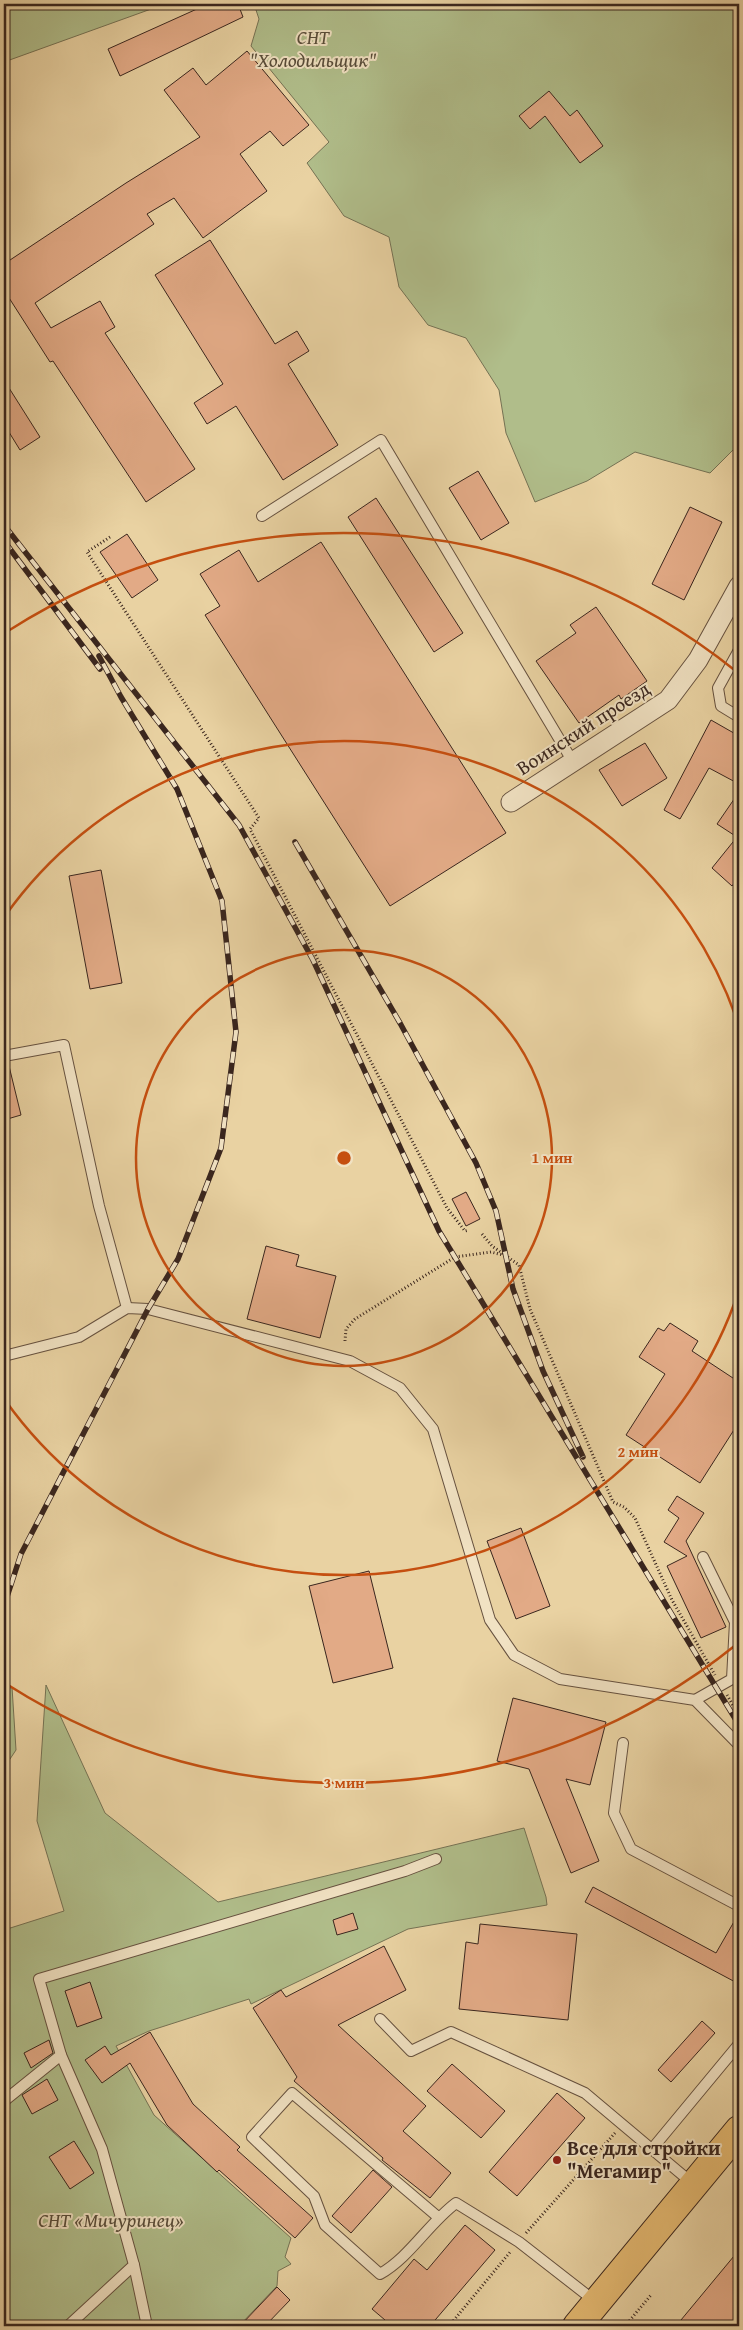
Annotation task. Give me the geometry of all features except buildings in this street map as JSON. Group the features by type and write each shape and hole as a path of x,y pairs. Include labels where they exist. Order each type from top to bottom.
{"main road":[{"path":"576,2326 739,2130"}],"street":[{"name":"Воинский проезд","path":"511,802 668,700 698,660 739,586"}],"lane":[{"path":"262,516 381,440 573,762"},
{"path":"739,650 718,688 721,706 739,717"},
{"path":"4,1056 64,1045 99,1206 128,1308"},
{"path":"4,1356 79,1337 128,1308 148,1309 350,1361 400,1388 433,1428 490,1620 514,1655 560,1679 695,1700 739,1745"},
{"path":"695,1700 732,1679 735,1622 703,1557"},
{"path":"623,1742 614,1813 631,1849 739,1906"},
{"path":"147,2326 134,2265 102,2149 61,2055 39,1979 396,1874 436,1860"},
{"path":"380,2019 411,2050 451,2032 586,2093 695,2185"},
{"path":"652,2149 739,2044"},
{"path":"4,2101 61,2055"},
{"path":"438,2216 292,2093 252,2137 314,2196 325,2225 380,2274 396,2265 438,2216 456,2203 519,2242 597,2303"},
{"path":"68,2326 134,2265"}],"path":[{"path":"110,537 87,552 259,818 250,829 448,1208 465,1231 469,1230"},
{"path":"482,1234 492,1246 519,1265 530,1310 613,1502 624,1507 635,1518 672,1600 739,1716"},
{"path":"345,1341 346,1329 355,1319 455,1257 491,1252 506,1255"},
{"path":"450,2326 519,2242 623,2124"},
{"path":"625,2326 651,2295"}],"green space":[{"path":"4,4 165,4 4,62"},
{"name":"СНТ \"Холодильщик\"","path":"254,4 739,4 739,444 710,473 635,452 587,481 535,502 506,433 499,390 466,338 428,325 399,287 389,237 344,216 307,163 329,142 251,46 259,19"},
{"name":"СНТ «Мичуринец»","path":"46,1685 105,1813 218,1902 524,1828 546,1897 547,1905 408,1929 251,2004 249,1999 149,2031 116,2046 154,2115 291,2238 285,2257 291,2264 278,2271 277,2286 239,2326 4,2326 4,1930 64,1911 37,1821"},
{"path":"12,1687 16,1750 4,1768 4,1692"}],"railway":[{"path":"4,525 239,825 313,960 439,1231 739,1725"},
{"path":"4,541 100,669"},
{"path":"4,1606 21,1554 148,1309 178,1259 221,1148 236,1032 222,901 177,789 121,697 99,656"},
{"path":"295,842 400,1023 476,1163 496,1211 513,1289 543,1371 583,1457"}],"place":[{"name":"Все для стройки \"Мегамир\"","path":"557,2160"}]}
